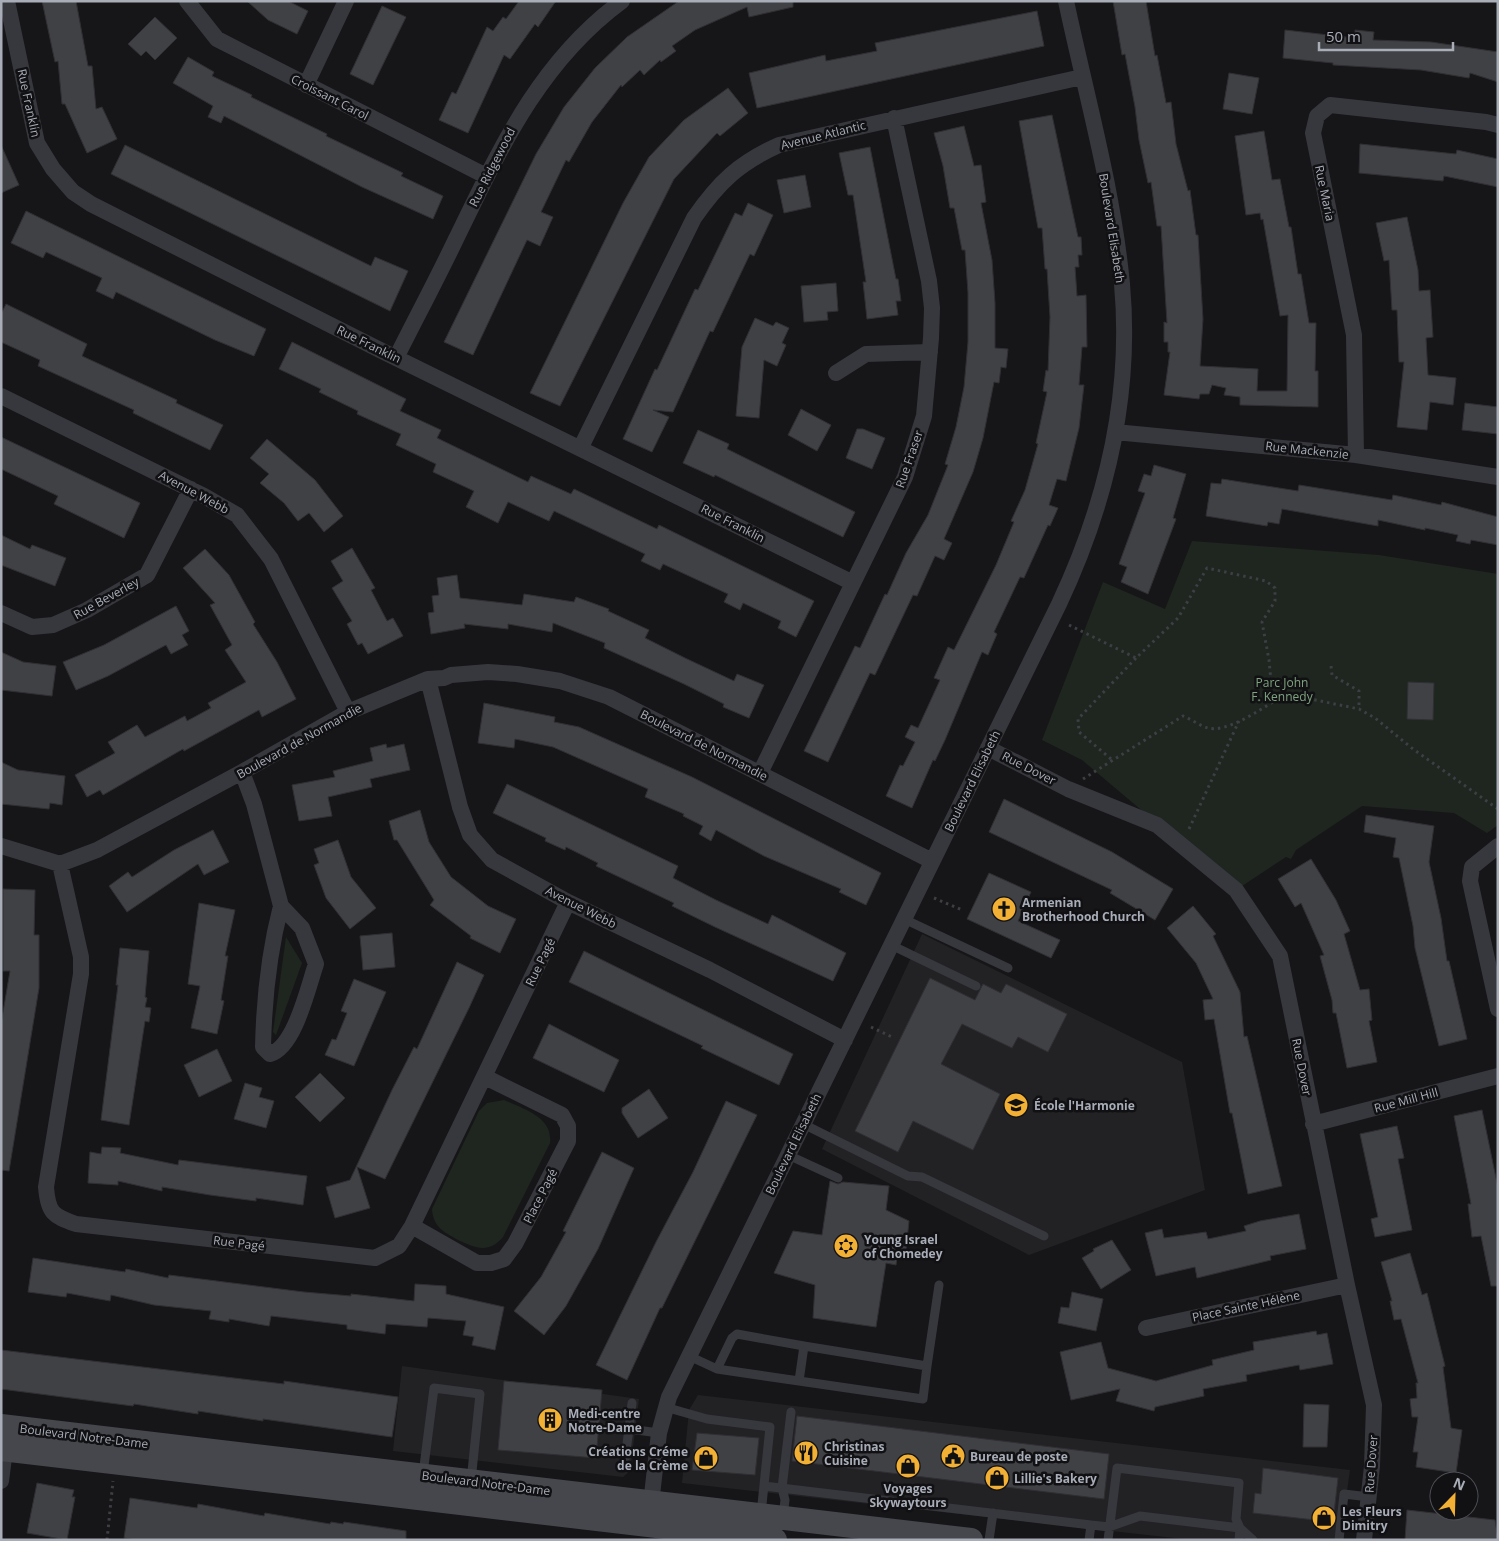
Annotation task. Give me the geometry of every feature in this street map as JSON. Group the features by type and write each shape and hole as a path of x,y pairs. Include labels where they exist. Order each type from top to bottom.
{"street":[{"name":"Rue Franklin","path":"7,1 37,143 53,169 73,192 104,211 396,358 581,447 853,583"},
{"name":"Croissant Carol","path":"187,1 203,24 217,39 486,176"},
{"path":"306,85 346,1"},
{"name":"Rue Ridgewood","path":"396,358 486,176 536,88 568,48 600,17 622,1"},
{"name":"Boulevard Elisabeth","path":"650,1514 659,1433 665,1406 1080,559 1102,494 1115,432 1123,361 1122,284 1112,213 1066,1"},
{"name":"Avenue Atlantic","path":"581,447 694,218 711,193 731,172 754,156 779,145 1082,77"},
{"name":"Rue Maria","path":"1356,455 1354,334 1313,133 1317,116 1330,105 1486,122 1498,125"},
{"name":"Rue Fraser","path":"760,772 905,477 924,416 932,308 930,281 894,118"},
{"path":"836,373 866,354 930,352"},
{"name":"Avenue Webb","path":"1,396 191,489 237,515 251,531 270,559 348,712"},
{"name":"Rue Mackenzie","path":"1115,432 1356,455 1498,477"},
{"name":"Rue Beverley","path":"1,613 32,627 54,625 86,610 147,575 191,489"},
{"name":"Boulevard de Normandie","path":"60,864 97,850 242,772 348,712 428,679 488,672 560,680 609,697 932,861"},
{"name":"Avenue Webb","path":"428,679 460,807 470,835 492,860 568,902 710,970 845,1040"},
{"name":"Rue Dover","path":"988,748 1068,789 1157,825 1236,890 1280,956 1346,1285 1374,1405 1372,1466 1364,1540"},
{"path":"242,772 254,804 281,906 302,928 316,964 291,1034 279,1051 270,1054 263,1047 264,1007 273,936 281,906"},
{"path":"1,846 60,864"},
{"path":"1498,846 1472,867 1470,881 1498,1009"},
{"name":"Rue Pagé","path":"60,864 81,957 81,974 46,1187 47,1205 57,1217 76,1224 375,1258 399,1246 412,1226 568,902"},
{"name":"Rue Mill Hill","path":"1314,1124 1498,1076"},
{"name":"Place Pagé","path":"412,1226 477,1263 491,1263 504,1259 515,1244 568,1141 568,1126 562,1115 485,1077"},
{"name":"Place Sainte Hélène","path":"1146,1328 1346,1285"},
{"name":"Boulevard Notre-Dame","path":"1,1426 471,1481 650,1514 775,1540"},
{"name":"Boulevard Notre-Dame","path":"1,1481 3,1449 650,1514 772,1516 899,1536 971,1540"}],"lane":[{"path":"904,919 1008,968"},
{"path":"891,945 976,986"},
{"path":"803,1124 908,1176 922,1177 1044,1236"},
{"path":"788,1155 838,1178"},
{"path":"689,1356 717,1369 923,1398 939,1286"},
{"path":"717,1369 732,1338 737,1334 927,1366"},
{"path":"799,1381 804,1346"},
{"path":"423,1475 434,1388 480,1394 471,1481"},
{"path":"624,1466 632,1403"},
{"path":"665,1406 707,1419 770,1427 764,1486 772,1516"},
{"path":"772,1516 785,1500 782,1488 791,1412"},
{"path":"629,1429 659,1433"},
{"path":"1108,1540 1117,1468 1239,1483 1236,1519 1240,1528 1253,1540"},
{"path":"764,1486 1109,1527 1140,1516 1240,1528"},
{"path":"1339,1540 1344,1494 1369,1497"},
{"path":"989,1540 993,1513"},
{"path":"1089,1540 1091,1525"},
{"path":"1238,1540 1240,1528"}],"path":[{"path":"1112,760 1080,732 1078,719 1136,658 1178,618 1207,568 1266,581 1274,588 1275,601 1262,622 1270,660 1273,702"},
{"path":"1069,625 1136,658"},
{"path":"1331,666 1332,675 1359,691 1359,709"},
{"path":"1068,789 1183,716 1208,728 1219,728 1239,721 1273,702 1306,698 1359,709 1375,718 1413,750 1498,809"},
{"path":"1189,829 1239,721"},
{"path":"934,898 962,910"},
{"path":"872,1027 894,1038"},
{"path":"107,1540 113,1480"}],"shaded area":[{"name":"École l'Harmonie","path":"922,934 1182,1062 1205,1190 1029,1255 822,1149"},
{"path":"402,1366 639,1399 630,1471 623,1477 393,1451"},
{"path":"698,1395 1350,1470 1340,1540 1192,1540 682,1483 689,1410"}],"green space":[{"name":"Parc John F. Kennedy","path":"1192,541 1379,555 1498,574 1498,825 1487,833 1454,813 1362,806 1296,850 1291,859 1286,857 1236,890 1082,760 1042,740 1103,582 1165,609"},
{"path":"286,937 302,963 276,1035 273,1032"},
{"path":"504,1100 536,1115 542,1120 550,1134 550,1143 503,1237 487,1248 476,1247 458,1240 440,1228 437,1225 432,1209 479,1111 487,1103"}],"building":[{"path":"42,1 76,1 88,66 92,66 96,109 102,107 117,139 87,153 65,104 62,104 58,61 55,62"},
{"path":"247,1 288,1 308,11 297,34 268,20"},
{"path":"519,1 556,1 538,27 535,24 510,59 504,55 468,133 439,120 452,92 456,94 487,27 493,31 503,17 506,19"},
{"path":"679,1 793,1 793,7 749,17 747,7 695,30 672,46 676,51 661,62 660,60 644,75 640,70 622,87 621,85 592,122 569,162 566,160 541,212 553,217 540,246 527,240 473,355 444,342 536,154 564,107 595,68 627,37"},
{"path":"1113,1 1146,1 1155,56 1157,55 1166,103 1171,102 1176,144 1188,191 1190,190 1196,235 1198,235 1203,319 1200,366 1258,369 1257,391 1287,391 1288,315 1280,316 1263,219 1261,220 1260,213 1246,215 1235,136 1264,131 1272,180 1280,179 1289,227 1291,227 1298,274 1301,274 1309,323 1316,323 1315,371 1318,371 1318,407 1240,405 1240,397 1224,395 1226,388 1212,385 1209,394 1200,394 1199,399 1164,395 1170,352 1168,352 1168,342 1164,342 1164,322 1167,323 1161,226 1157,226 1151,182 1148,183 1125,54 1122,55"},
{"path":"382,6 406,17 373,85 350,74"},
{"path":"1037,11 1044,46 757,108 749,73 825,55 826,61 877,51 875,43"},
{"path":"155,17 177,38 155,60 146,51 141,56 128,44"},
{"path":"1285,30 1355,38 1355,30 1374,32 1373,40 1431,42 1498,52 1498,82 1470,73 1469,78 1421,70 1333,65 1333,63 1283,58"},
{"path":"188,57 214,72 212,76 327,134 326,136 403,173 401,176 443,196 433,219 362,187 224,116 221,123 208,117 213,106 173,83"},
{"path":"1229,73 1259,78 1252,114 1223,109"},
{"path":"728,88 748,113 720,136 717,133 674,179 560,406 530,393 623,203 649,157 684,120"},
{"path":"1052,115 1078,237 1081,237 1082,255 1078,255 1079,267 1075,267 1077,296 1086,295 1087,347 1082,347 1079,385 1084,385 1079,428 1066,481 1057,479 1049,505 1058,508 1050,526 1048,525 1024,578 1020,577 994,632 997,634 988,655 982,652 945,740 935,761 933,760 912,808 886,796 900,765 903,766 915,742 905,737 911,725 918,728 940,680 934,678 948,647 954,650 996,565 1014,522 1011,521 1025,490 1038,444 1036,443 1047,392 1043,391 1046,370 1048,371 1050,317 1042,228 1038,228 1019,121"},
{"path":"964,126 974,166 981,165 986,202 981,203 992,260 995,303 995,348 1008,349 1006,368 1001,367 999,383 994,382 983,438 973,472 944,539 952,543 944,560 935,556 917,596 913,595 875,675 870,673 828,762 804,751 855,646 860,648 885,594 887,595 906,553 928,515 948,465 945,464 956,427 964,387 968,342 968,293 965,250 962,250 954,208 950,208 943,166 934,133"},
{"path":"1360,144 1456,154 1457,150 1498,159 1498,187 1444,176 1443,181 1359,173"},
{"path":"1,145 19,185 1,193"},
{"path":"125,145 371,266 375,257 408,271 390,311 111,174"},
{"path":"870,147 901,301 896,301 898,315 867,319 863,282 866,282 853,195 848,195 839,153"},
{"path":"805,175 811,207 784,213 777,180"},
{"path":"748,203 773,215 754,256 750,254 713,332 710,331 673,412 653,410 669,417 652,452 623,439 655,369 657,370 695,289 698,290 735,213 742,216"},
{"path":"26,211 266,329 254,356 215,340 116,292 113,299 96,291 102,278 46,252 43,258 11,243"},
{"path":"1407,217 1418,270 1419,291 1430,290 1433,337 1426,338 1428,375 1456,378 1453,405 1430,402 1427,430 1397,427 1404,362 1399,362 1397,310 1392,310 1389,260 1384,261 1376,223"},
{"path":"836,283 838,311 827,312 828,320 804,322 801,286"},
{"path":"6,304 87,344 82,356 177,400 176,403 223,425 210,450 133,413 134,410 38,366 40,360 1,342 1,314"},
{"path":"755,318 773,326 776,322 789,328 782,343 786,345 777,366 764,360 759,418 736,416 742,347"},
{"path":"292,342 406,399 400,411 441,430 437,438 528,482 531,476 571,494 574,489 657,529 659,525 814,601 796,637 778,628 781,621 743,603 740,610 724,602 728,594 663,564 660,570 641,561 645,554 554,511 549,521 508,502 498,523 466,507 474,491 433,472 436,464 396,445 401,434 357,414 358,411 319,392 321,389 279,369"},
{"path":"1465,403 1498,407 1498,434 1462,430"},
{"path":"801,409 831,425 817,451 788,435"},
{"path":"857,429 863,429 885,438 872,469 846,458"},
{"path":"698,430 729,444 727,449 855,512 843,537 715,475 714,477 683,463"},
{"path":"1,437 140,503 124,538 54,504 58,496 1,469"},
{"path":"267,439 315,480 343,516 324,532 309,513 298,521 284,503 260,483 269,474 250,458"},
{"path":"1154,465 1186,474 1173,518 1176,519 1148,594 1121,582 1127,567 1119,564 1145,493 1138,491 1144,474 1151,476"},
{"path":"1222,479 1298,491 1299,485 1392,500 1393,495 1441,505 1442,502 1498,517 1498,545 1471,540 1470,544 1456,541 1458,535 1378,520 1378,526 1282,509 1279,524 1268,522 1267,526 1206,516 1211,483 1221,484"},
{"path":"1,535 30,549 32,545 66,558 55,586 1,565"},
{"path":"352,548 375,588 371,590 387,621 393,618 403,636 368,654 362,643 358,645 347,624 352,621 332,588 343,581 331,561"},
{"path":"205,549 229,575 255,622 253,624 277,662 296,699 262,717 259,710 184,751 183,749 103,795 100,790 87,797 75,775 115,753 108,742 137,725 145,737 185,716 187,721 211,708 208,703 246,682 225,650 232,645 210,605 215,603 183,568"},
{"path":"457,575 460,598 522,605 524,594 574,602 576,597 609,609 608,611 649,630 645,638 734,681 737,674 764,685 749,718 723,707 724,704 684,684 604,648 605,643 553,623 552,632 508,624 508,629 464,624 465,628 431,634 428,613 434,612 432,596 439,595 437,578"},
{"path":"176,606 189,631 182,635 188,645 171,654 166,645 108,676 76,690 63,662 104,645"},
{"path":"1,652 23,662 56,666 52,696 1,690"},
{"path":"1408,682 1434,683 1433,720 1407,719"},
{"path":"484,703 555,717 554,722 579,727 692,777 881,873 866,905 839,892 841,889 764,856 716,830 711,841 699,834 703,826 683,816 684,814 645,797 648,789 553,747 515,739 514,748 478,743"},
{"path":"386,744 387,748 404,744 410,770 370,779 372,787 328,797 332,816 299,821 292,785 335,777 333,771 373,761 370,748"},
{"path":"1,762 18,770 65,776 62,805 50,803 49,809 1,804"},
{"path":"507,784 678,866 673,878 716,900 768,924 772,915 846,953 833,981 672,906 674,903 596,866 598,863 566,847 565,850 545,841 546,838 493,813"},
{"path":"1004,799 1112,852 1173,889 1155,920 1110,893 1112,890 989,832"},
{"path":"420,810 429,842 451,877 488,906 516,919 500,953 470,938 471,936 430,905 434,900 397,840 394,840 389,821"},
{"path":"1366,815 1434,826 1429,862 1441,918 1447,961 1449,961 1467,1039 1439,1046 1415,948 1413,926 1399,858 1393,857 1396,838 1364,832"},
{"path":"213,830 229,862 204,875 198,864 127,912 109,886 128,872 132,877 174,850"},
{"path":"338,840 351,877 376,908 350,929 326,898 314,865 319,863 314,849"},
{"path":"1311,859 1336,900 1350,931 1344,934 1360,990 1369,989 1372,1020 1369,1021 1377,1062 1347,1068 1336,1013 1333,1013 1332,1000 1320,956 1324,955 1301,903 1295,907 1278,879"},
{"path":"989,873 1031,892 1018,921 1060,940 1051,958 967,919"},
{"path":"3,889 35,890 34,935 39,935 39,988 9,1171 1,1170 1,1024 10,971 3,971"},
{"path":"199,903 235,910 225,956 228,956 221,1000 224,1001 217,1034 191,1028 200,986 188,984"},
{"path":"1193,906 1216,934 1213,936 1240,992 1244,1037 1247,1036 1282,1186 1248,1194 1232,1113 1230,1113 1214,1019 1205,1020 1203,1000 1213,999 1196,963 1167,928"},
{"path":"392,933 395,967 363,970 360,936"},
{"path":"120,948 149,951 145,1007 151,1008 149,1022 145,1021 129,1125 101,1120 118,985 116,985"},
{"path":"584,951 793,1054 779,1085 701,1048 703,1046 569,982"},
{"path":"457,962 484,975 469,1008 385,1179 357,1167 370,1208 335,1218 326,1187 350,1180 414,1047 417,1049"},
{"path":"930,978 975,1000 983,984 1001,993 1006,984 1067,1014 1048,1052 1018,1037 1012,1048 962,1024 941,1064 1000,1094 973,1150 913,1121 898,1152 855,1131"},
{"path":"354,979 386,992 354,1066 325,1055 332,1039 336,1040 347,1013 341,1011"},
{"path":"549,1024 619,1060 604,1092 533,1058"},
{"path":"217,1049 232,1081 199,1097 184,1065"},
{"path":"320,1073 345,1098 320,1122 295,1097"},
{"path":"245,1083 262,1088 259,1097 274,1101 266,1128 234,1119"},
{"path":"649,1089 668,1118 638,1138 622,1113 622,1108"},
{"path":"726,1101 757,1115 662,1308 660,1308 627,1380 596,1365 656,1242 693,1172"},
{"path":"1482,1110 1498,1188 1498,1286 1491,1286 1481,1236 1472,1237 1468,1204 1471,1204 1454,1116"},
{"path":"1397,1126 1404,1158 1398,1159 1412,1230 1375,1237 1371,1219 1378,1217 1360,1134"},
{"path":"102,1147 121,1148 120,1153 178,1165 179,1160 307,1176 303,1205 256,1198 256,1201 162,1187 162,1191 118,1181 118,1185 88,1183 90,1152 101,1154"},
{"path":"602,1152 634,1168 598,1249 566,1306 544,1335 514,1311 541,1277 566,1232 563,1231"},
{"name":"Young Israel of Chomedey","path":"830,1181 838,1184 843,1182 889,1186 886,1210 909,1221 905,1260 897,1258 896,1265 886,1263 876,1327 813,1318 815,1285 774,1273 793,1231 822,1235"},
{"path":"1299,1214 1306,1249 1270,1256 1271,1260 1197,1278 1195,1267 1156,1276 1145,1233 1162,1229 1164,1238 1206,1232 1208,1239 1246,1231 1244,1226 1260,1221"},
{"path":"1112,1240 1131,1270 1101,1289 1082,1258 1094,1251 1093,1249"},
{"path":"1410,1253 1422,1295 1427,1293 1445,1366 1443,1367 1451,1428 1462,1430 1456,1471 1416,1467 1418,1452 1413,1452 1418,1417 1412,1417 1410,1399 1417,1398 1416,1383 1418,1383 1401,1319 1394,1320 1390,1301 1392,1301 1381,1262"},
{"path":"33,1258 125,1272 126,1269 168,1278 169,1275 304,1292 351,1296 351,1294 414,1301 415,1284 446,1286 446,1294 504,1307 495,1350 472,1345 474,1337 463,1335 466,1321 428,1318 427,1327 386,1324 385,1334 347,1329 347,1325 271,1316 269,1326 229,1319 229,1322 209,1319 211,1311 154,1305 111,1295 110,1301 67,1293 66,1297 28,1292"},
{"path":"1072,1292 1103,1299 1096,1331 1058,1323 1061,1307 1069,1308"},
{"path":"1316,1331 1317,1335 1327,1333 1333,1364 1300,1370 1299,1365 1246,1375 1247,1381 1203,1389 1204,1396 1155,1407 1154,1411 1116,1401 1120,1389 1071,1400 1060,1352 1101,1342 1108,1368 1156,1381 1213,1365 1212,1360 1254,1350 1253,1342"},
{"path":"1,1350 284,1384 284,1381 398,1397 392,1437 198,1411 198,1414 134,1404 133,1406 1,1389"},
{"name":"Medi-centre Notre-Dame","path":"504,1381 602,1390 596,1458 498,1450"},
{"path":"1304,1404 1329,1405 1327,1447 1303,1447"},
{"path":"797,1416 1109,1454 1104,1499 792,1461"},
{"path":"697,1433 759,1438 755,1475 692,1470"},
{"path":"1263,1468 1338,1478 1333,1522 1253,1513 1255,1493 1261,1494"},
{"path":"37,1483 74,1490 72,1497 75,1497 67,1540 27,1533"},
{"path":"130,1498 197,1508 198,1504 264,1516 265,1513 330,1524 331,1522 343,1524 344,1522 406,1531 406,1540 136,1540 124,1538"},
{"path":"1407,1510 1429,1512 1429,1521 1479,1521 1479,1518 1495,1520 1498,1540 1405,1540"}],"place":[{"name":"Armenian Brotherhood Church","path":"1004,909"},
{"name":"École l'Harmonie","path":"1016,1105"},
{"name":"Young Israel of Chomedey","path":"846,1246"},
{"name":"Medi-centre Notre-Dame","path":"550,1420"},
{"name":"Christinas Cuisine","path":"806,1453"},
{"name":"Bureau de poste","path":"953,1456"},
{"name":"Créations Créme de la Crème","path":"706,1458"},
{"name":"Voyages Skywaytours","path":"908,1466"},
{"name":"Lillie's Bakery","path":"997,1478"},
{"name":"Les Fleurs Dimitry","path":"1324,1518"}]}
